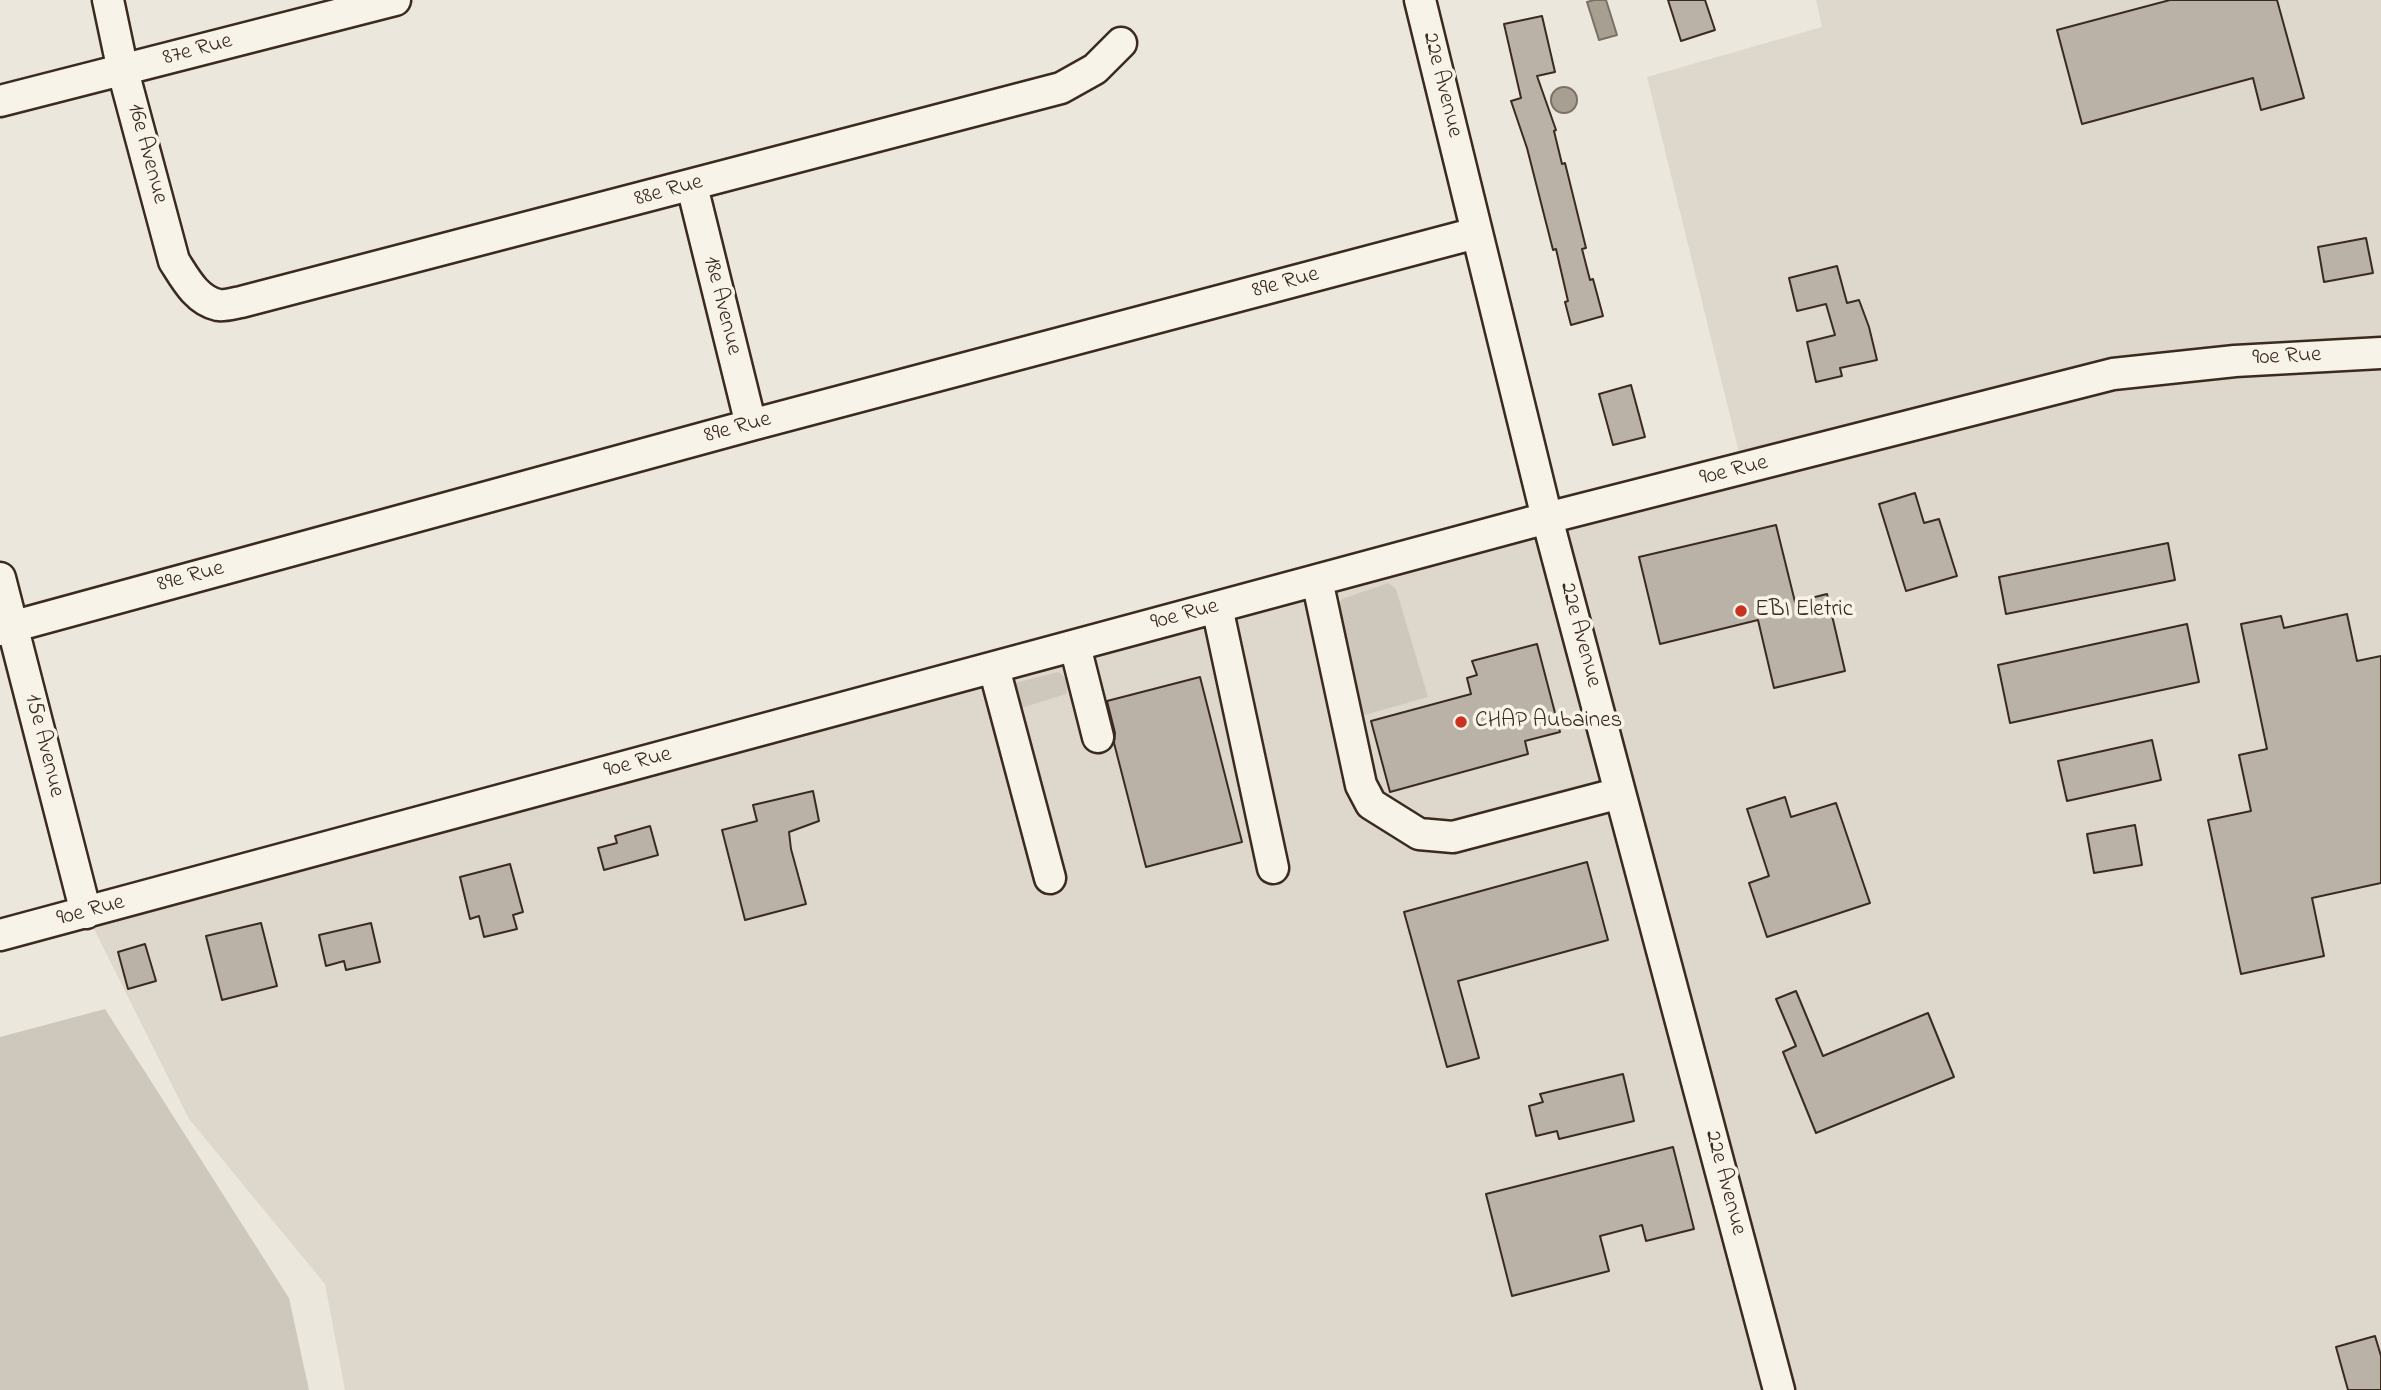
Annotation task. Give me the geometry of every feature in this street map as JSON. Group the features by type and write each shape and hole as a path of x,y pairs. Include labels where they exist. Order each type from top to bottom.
{"street":[{"name":"16e Avenue","path":"108,0 123,71 174,261 188,283 203,299"},
{"name":"87e Rue","path":"0,101 395,0"},
{"name":"22e Avenue","path":"1420,0 1547,518 1779,1390"},
{"name":"88e Rue","path":"203,299 220,305 241,302 1061,88 1095,69 1122,43"},
{"name":"18e Avenue","path":"692,186 751,425"},
{"name":"89e Rue","path":"7,629 751,425 1476,233"},
{"name":"90e Rue","path":"0,935 1547,518 2113,374 2235,361 2381,353"},
{"name":"15e Avenue","path":"0,578 7,629 86,913"},
{"path":"1317,580 1361,785 1371,804 1388,816 1419,834 1453,837 1620,793"},
{"path":"1217,607 1273,869"},
{"path":"1074,646 1098,737"},
{"path":"993,668 1049,878"}],"shaded area":[{"path":"1606,0 1617,35 1599,40 1587,2"},
{"path":"1816,0 2381,0 2381,1390 345,1390 325,1284 189,1119 86,913 1743,469 1647,77 1822,27"},
{"path":"1564,87 1573,91 1577,100 1573,109 1564,113 1555,109 1551,100 1555,91"},
{"path":"1388,583 1396,589 1428,697 1354,718 1335,611 1342,599"},
{"path":"1058,672 1067,681 1066,694 1018,709 1011,684"},
{"path":"105,1009 289,1298 309,1390 0,1390 0,1037"}],"building":[{"path":"1668,0 1705,0 1715,30 1681,41"},
{"path":"2170,0 2277,0 2304,98 2261,110 2253,78 2082,124 2057,30"},
{"path":"1542,16 1555,72 1537,76 1556,130 1554,131 1562,164 1565,163 1586,248 1582,249 1603,316 1571,325 1556,249 1553,250 1527,148 1511,101 1521,98 1504,24"},
{"path":"2366,238 2373,273 2324,282 2318,247"},
{"path":"1837,266 1847,303 1859,300 1877,360 1840,368 1842,376 1816,382 1807,342 1835,335 1826,304 1797,311 1789,278"},
{"path":"1631,385 1645,437 1613,445 1599,394"},
{"path":"1915,493 1924,523 1939,519 1957,576 1906,591 1879,504"},
{"name":"EBI Eletric","path":"1776,525 1795,602 1827,594 1845,671 1774,688 1758,620 1660,644 1639,557"},
{"path":"2168,543 2175,580 2006,614 1999,577"},
{"path":"2347,614 2357,661 2381,656 2381,883 2312,898 2324,956 2241,974 2208,820 2251,811 2239,755 2267,749 2241,624 2281,616 2284,628"},
{"path":"2187,624 2199,682 2010,723 1998,665"},
{"path":"1537,644 1560,732 1525,741 1528,754 1390,792 1371,721 1471,694 1467,678 1477,675 1472,661"},
{"path":"1200,677 1242,842 1146,867 1114,743 1115,733 1107,701"},
{"path":"2152,740 2161,780 2067,801 2058,761"},
{"path":"813,791 819,821 789,832 806,904 745,920 722,830 757,821 753,805"},
{"path":"1785,797 1791,817 1836,803 1870,903 1767,937 1749,883 1769,876 1747,809"},
{"path":"2135,825 2142,865 2094,873 2087,834"},
{"path":"650,826 658,855 604,870 598,848 617,843 615,836"},
{"path":"1587,862 1608,940 1458,981 1479,1058 1447,1067 1404,912"},
{"path":"510,864 523,912 513,915 517,929 484,937 479,916 470,919 460,877"},
{"path":"261,923 277,986 222,1000 206,936"},
{"path":"371,923 380,962 346,970 344,961 326,966 319,935"},
{"path":"145,944 156,981 128,989 118,952"},
{"path":"1796,991 1823,1056 1928,1013 1954,1077 1816,1133 1783,1052 1796,1046 1776,999"},
{"path":"1623,1074 1634,1121 1559,1139 1557,1131 1536,1136 1529,1106 1543,1102 1540,1094"},
{"path":"1673,1147 1694,1229 1646,1241 1642,1225 1600,1236 1609,1271 1512,1296 1486,1194"},
{"path":"2375,1336 2381,1356 2381,1390 2348,1390 2336,1347"}],"place":[{"name":"EBI Eletric","path":"1741,611"},
{"name":"CHAP Aubaines","path":"1461,722"}]}
